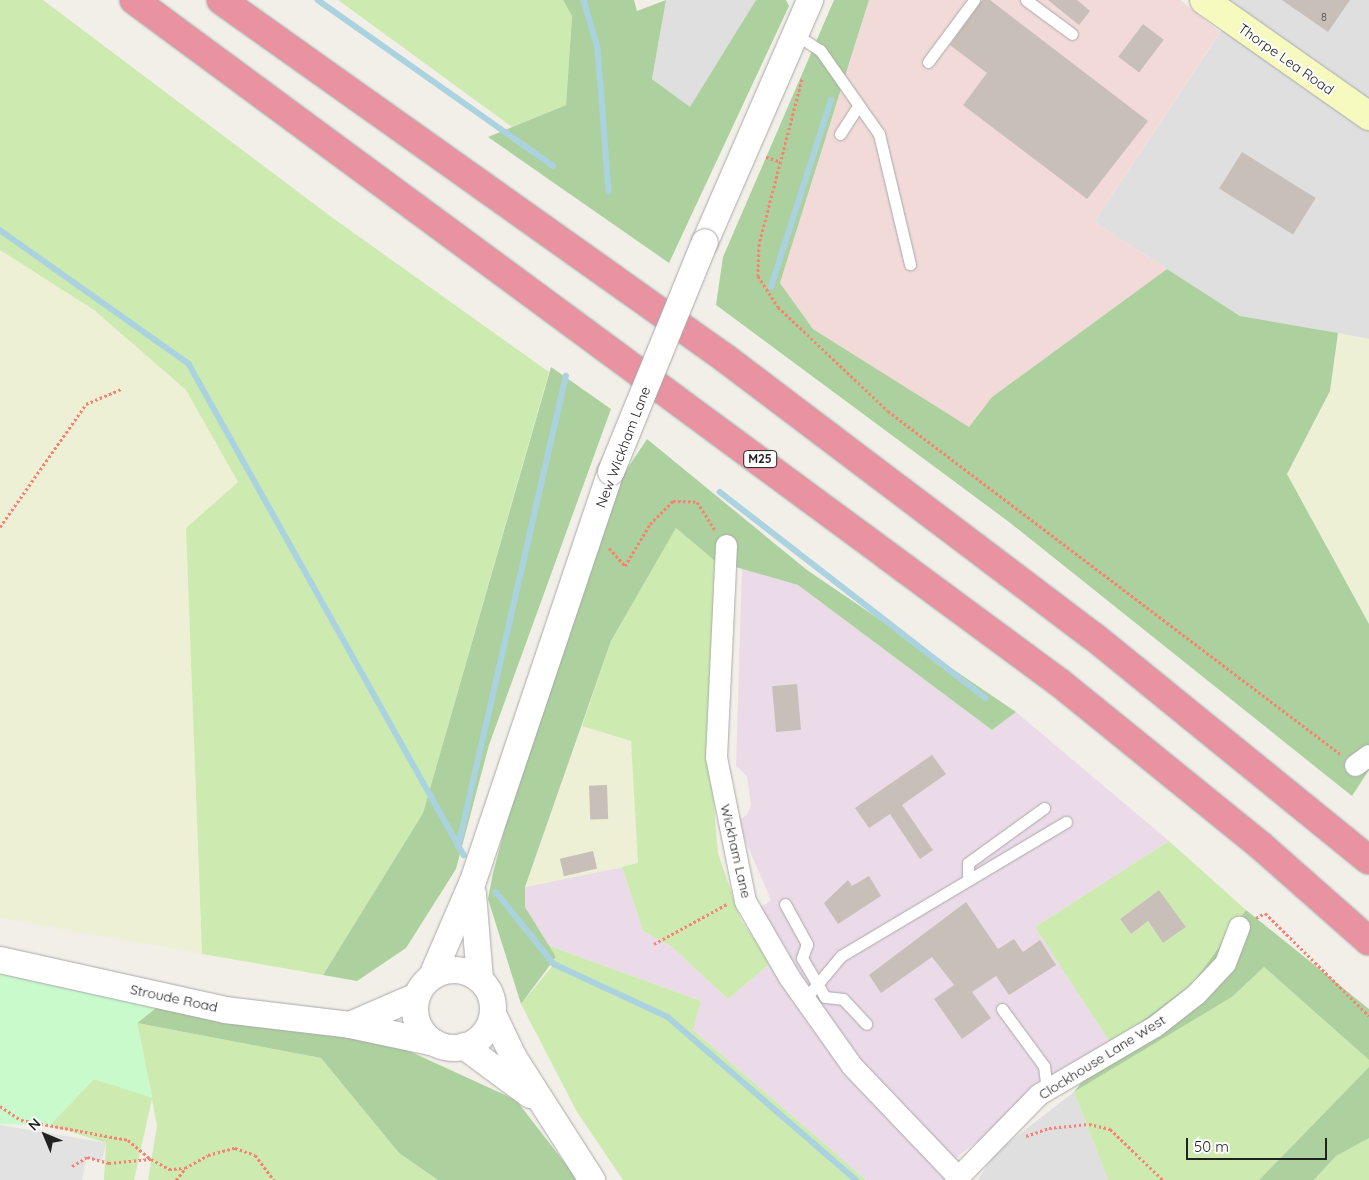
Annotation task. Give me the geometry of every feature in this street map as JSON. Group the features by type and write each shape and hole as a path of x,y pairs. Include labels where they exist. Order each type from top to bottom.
{"highway":[{"name":"M25","path":"134,0 1060,683 1260,845 1369,941"},
{"path":"221,0 725,358 1094,636 1369,860"}],"main road":[{"name":"Thorpe Lea Road","path":"1204,0 1369,116"}],"street":[{"name":"New Wickham Lane","path":"424,986 473,881 611,472 800,14"},
{"name":"Wickham Lane","path":"726,545 716,758 745,900 811,992 852,1066 956,1178"},
{"name":"New Wickham Lane","path":"473,881 480,979"},
{"name":"Clockhouse Lane West","path":"956,1178 985,1147 1047,1089 1155,1026 1196,994 1225,963 1239,927"},
{"name":"Stroude Road","path":"0,960 225,1010 350,1026 435,1043"},
{"path":"350,1026 456,970 480,979 488,989 493,1014 545,1109 592,1180"},
{"path":"424,986 418,1023 435,1043 464,1046 545,1109"},
{"path":"464,1046 483,1035 493,1014"}],"lane":[{"path":"928,62 974,0"},
{"path":"1026,0 1072,34"},
{"path":"800,14 820,50 879,134 910,264"},
{"path":"840,134 858,106"},
{"path":"968,878 968,863 1044,808"},
{"path":"811,992 841,956 968,878 996,867 1066,822"},
{"path":"785,904 807,944 802,958 811,992"},
{"path":"811,992 825,997 843,999 866,1024"},
{"path":"1002,1008 1044,1066 1047,1089"}],"path":[{"path":"805,69 759,244 758,276 778,307 888,411 1362,760"},
{"path":"0,527 86,404 121,388"},
{"path":"605,544 624,566 650,524 673,501 697,502 726,545"},
{"path":"654,944 720,905 745,900"},
{"path":"1239,927 1265,913 1369,1016"},
{"path":"0,1106 22,1120 128,1140 152,1159 169,1169 186,1168"},
{"path":"985,1147 1049,1128 1089,1124 1110,1129 1162,1180"},
{"path":"176,1180 186,1168 208,1155 235,1148 256,1155 274,1180"},
{"path":"71,1167 87,1157 109,1162 152,1159"}],"shaded area":[{"path":"666,0 756,0 691,108 652,79"},
{"path":"869,0 1180,0 1220,32 1094,222 1167,269 992,397 969,427 813,329 780,283"},
{"path":"1222,0 1369,0 1369,339 1240,316 1094,222 1235,10"},
{"path":"742,568 798,585 992,730 1016,712 1169,841 1035,927 1111,1044 959,1155 945,1180 866,1180 692,1029 701,1001 547,945 525,907 525,887 622,867 643,931 671,946 728,999 771,963 760,908 771,900 737,821 747,815 751,805 747,776 736,766"},
{"path":"1074,1092 1108,1180 978,1180 995,1153"},
{"path":"0,1125 106,1143 102,1161 87,1157 82,1180 0,1180"}],"green space":[{"path":"0,0 43,0 330,216 549,372 423,813 323,975 202,954 186,528 238,482 186,390 94,310 0,250"},
{"path":"338,0 563,0 572,16 566,105 512,127"},
{"path":"563,0 634,0 637,11 666,0 652,79 690,107 756,0 786,0 789,6 669,263 488,137 566,105 572,16"},
{"path":"834,0 869,0 780,283 813,329 969,427 992,397 1167,269 1240,316 1338,333 1330,391 1287,474 1369,624 1369,770 1352,796 1009,522 716,305 723,257"},
{"path":"0,250 94,310 186,390 238,482 186,528 202,954 0,918"},
{"path":"1338,333 1369,339 1369,624 1287,474 1330,391"},
{"path":"551,367 611,409 489,745 456,869 406,948 357,981 323,975 423,813"},
{"path":"647,439 807,570 1016,712 992,730 798,585 715,561 676,528 611,641 525,887 525,907 556,957 521,1004 488,899 493,873 519,775 623,475"},
{"path":"676,528 715,561 710,757 718,853 741,920 771,963 728,999 671,946 643,931 622,867 638,863 631,741 582,726 611,641"},
{"path":"582,726 631,741 638,864 525,887"},
{"path":"1169,841 1246,910 1193,983 1111,1044 1035,927","holes":["1159,890 1186,927 1163,943 1148,921 1131,934 1120,919"]},
{"path":"1246,910 1369,1009 1369,1060 1264,967 1232,997 1074,1092 1111,1044 1193,983"},
{"path":"547,945 701,1001 693,1030 866,1180 623,1180 577,1112 521,1004 554,964 556,957"},
{"path":"1264,967 1369,1060 1369,1067 1259,1180 1108,1180 1074,1092 1232,997"},
{"path":"0,974 162,1003 137,1023 152,1098 94,1079 50,1125 0,1124"},
{"path":"162,1003 398,1046 516,1100 578,1180 438,1180 399,1153 321,1058 137,1023"},
{"path":"137,1023 321,1058 399,1153 438,1180 148,1180 157,1126 152,1099 134,1180 104,1180 106,1143 50,1125 94,1079 152,1097"},
{"path":"1369,1067 1369,1138 1336,1156 1314,1180 1259,1180"},
{"path":"1369,1135 1369,1180 1314,1180 1336,1156"}],"building":[{"path":"982,0 990,0 1148,121 1087,199 963,105 987,73 950,45"},
{"path":"1048,0 1077,0 1090,11 1079,25"},
{"path":"1282,0 1350,0 1328,32"},
{"path":"1143,24 1164,40 1139,72 1118,57"},
{"path":"1242,152 1316,198 1293,235 1219,188"},
{"path":"797,684 801,730 776,732 772,686"},
{"path":"932,755 946,774 902,805 933,850 920,859 890,814 869,828 855,808"},
{"path":"607,785 608,819 590,820 589,786"},
{"path":"593,851 597,869 564,876 560,859"},
{"path":"869,876 881,896 838,924 824,903 848,880 852,886"},
{"path":"1159,890 1186,927 1163,943 1148,921 1131,934 1120,919"},
{"path":"966,902 998,949 1014,939 1023,952 1040,940 1056,965 1009,995 996,976 972,992 991,1018 962,1039 934,999 954,985 932,957 881,993 869,975"}],"waterway":[{"path":"318,0 553,166"},
{"path":"584,0 598,48 609,192"},
{"path":"771,287 831,100"},
{"path":"0,230 189,364 464,855"},
{"path":"458,847 566,376"},
{"path":"720,492 986,698"},
{"path":"496,892 554,964 668,1017 856,1180"}]}
